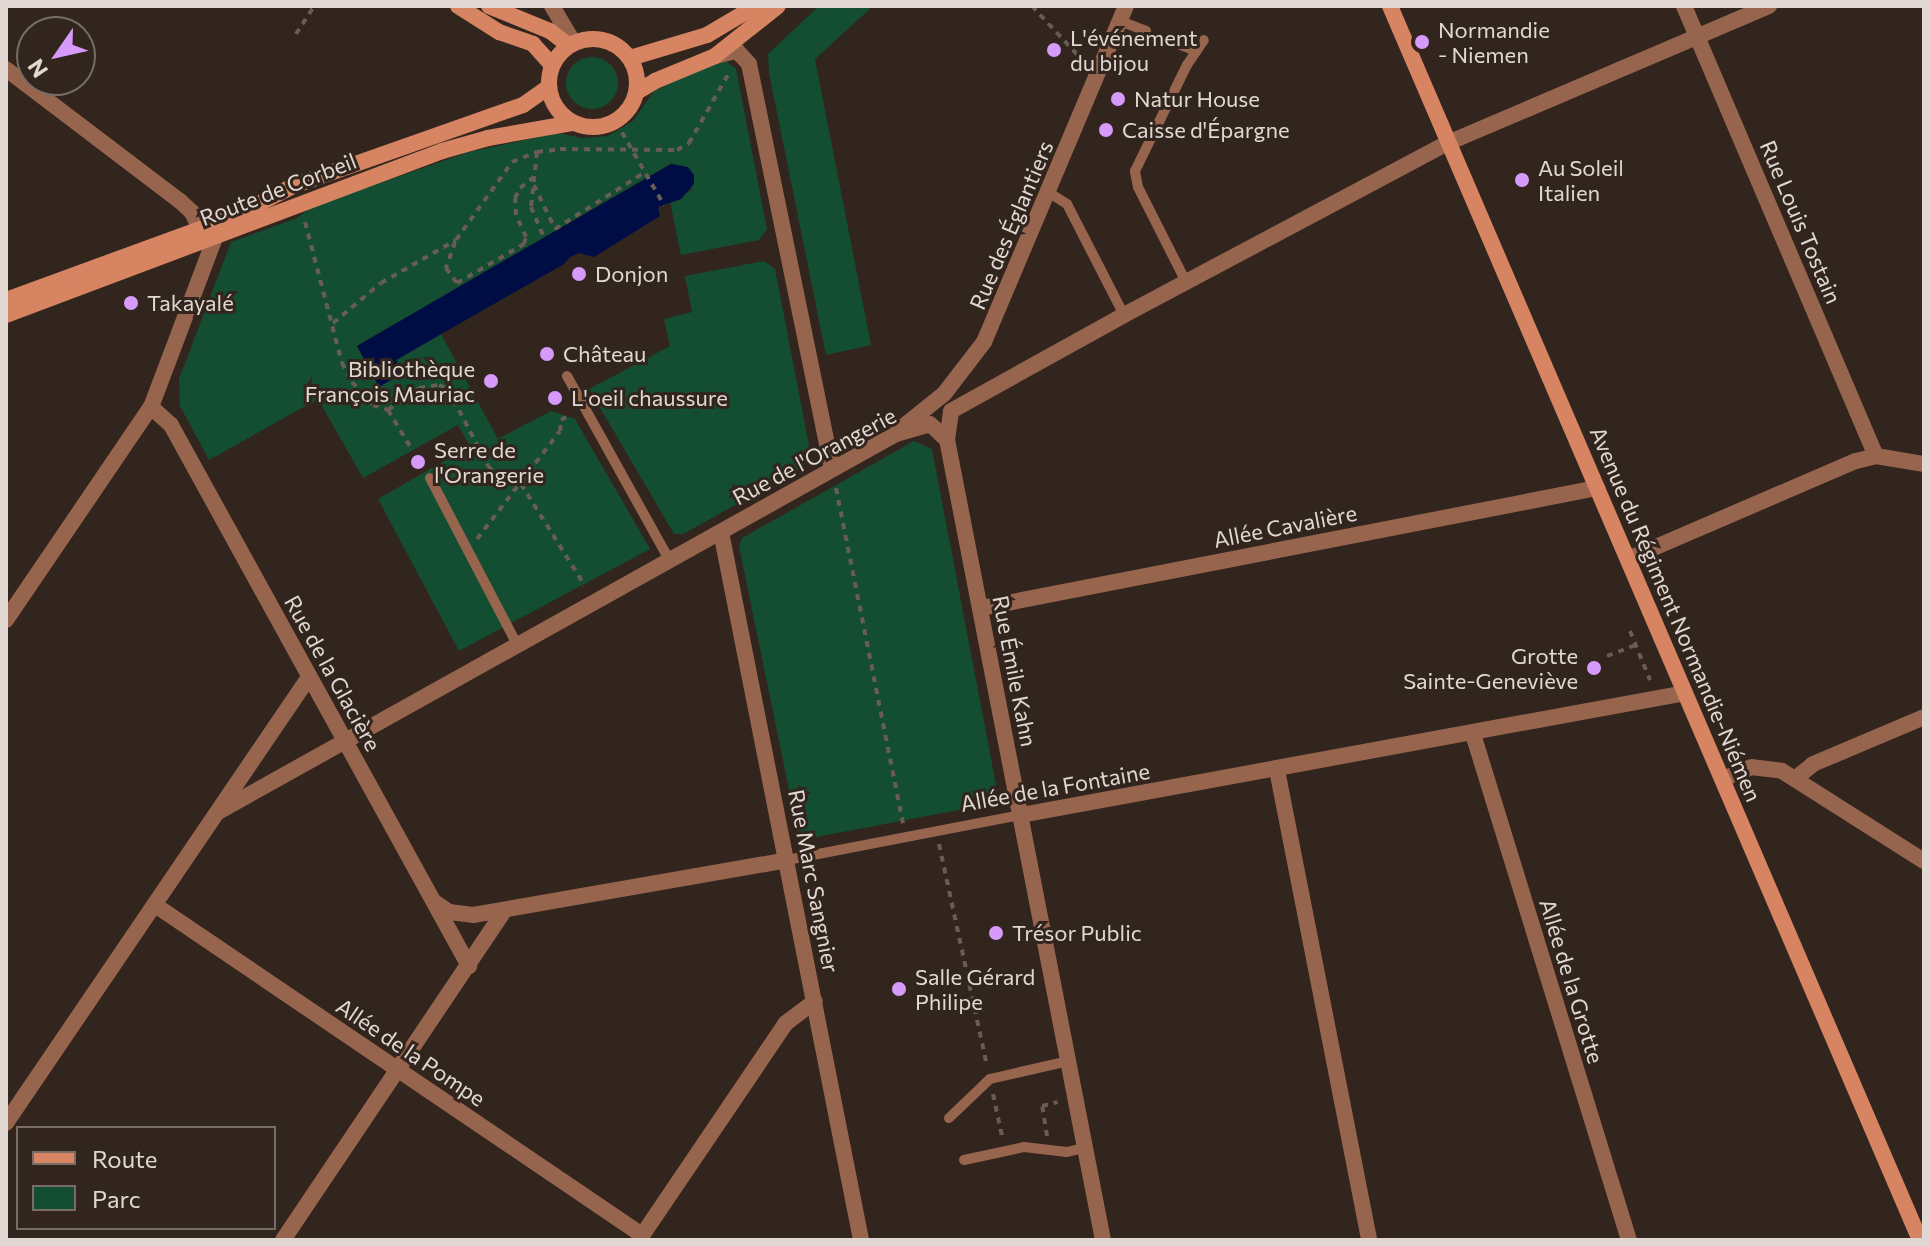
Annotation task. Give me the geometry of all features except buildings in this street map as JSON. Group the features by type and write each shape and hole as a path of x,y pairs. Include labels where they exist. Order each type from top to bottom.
{"main road":[{"path":"458,6 499,32 533,44 552,65"},
{"path":"489,6 550,31 572,44 605,40 630,58 635,69 637,92 633,104 616,122 594,128 572,123 560,114 549,87 552,65 572,44"},
{"path":"630,58 707,35 756,6"},
{"path":"637,92 655,81 715,56 778,6"},
{"name":"Avenue du Régiment Normandie-Niémen","path":"1390,6 1920,1240"},
{"name":"Route de Corbeil","path":"6,315 207,234 293,186 523,105 549,87"},
{"name":"Route de Corbeil","path":"6,300 300,205 442,151 572,123"}],"street":[{"path":"552,6 572,44"},
{"name":"Rue Louis Tostain","path":"1684,6 1876,456"},
{"path":"947,440 951,411 984,391 1450,142 1769,6"},
{"name":"Rue des Églantiers","path":"896,434 944,394 965,371 995,321 1123,13"},
{"path":"715,56 737,51 749,64 832,469"},
{"path":"6,69 180,201 207,234 151,407 6,620"},
{"path":"965,371 984,391"},
{"name":"Rue de la Glacière","path":"151,407 171,425 469,966"},
{"name":"Rue de l'Orangerie","path":"218,812 896,434 930,424 947,440"},
{"name":"Rue Émile Kahn","path":"947,440 1103,1240"},
{"path":"1628,559 1856,461 1876,456 1924,464"},
{"name":"Allée Cavalière","path":"981,608 1597,488"},
{"name":"Rue Marc Sangnier","path":"721,532 861,1240"},
{"path":"6,1123 309,677"},
{"name":"Allée de la Fontaine","path":"1021,815 1685,693"},
{"path":"1796,778 1813,764 1924,717"},
{"name":"Allée de la Grotte","path":"1473,734 1629,1240"},
{"path":"1723,779 1751,767 1782,771 1924,861"},
{"path":"1277,770 1369,1240"},
{"name":"Allée de la Fontaine","path":"435,902 460,915 505,910 787,860"},
{"name":"Allée de la Pompe","path":"155,905 641,1238"},
{"path":"283,1240 505,910"},
{"path":"641,1238 786,1023 815,1001"}],"lane":[{"path":"1123,13 1146,31"},
{"path":"1186,282 1138,187 1135,171 1204,40"},
{"path":"1173,42 1196,51"},
{"path":"1048,192 1067,204 1124,315"},
{"path":"567,376 670,561"},
{"path":"430,478 518,646"},
{"name":"Allée de la Fontaine","path":"787,860 1021,815"},
{"path":"949,1118 990,1079 1068,1061"},
{"path":"964,1160 1024,1147 1050,1150 1085,1148"}],"path":[{"path":"296,34 314,6"},
{"path":"1032,6 1097,77"},
{"path":"536,175 520,188 515,198 516,215 526,237 524,244 457,283 446,268 456,240 505,169 537,152 586,148 669,152 689,143 734,65 749,64"},
{"path":"616,122 664,205"},
{"path":"537,152 531,207 543,235"},
{"path":"534,185 555,229 647,175"},
{"path":"300,205 342,363 352,382 373,405 388,410 411,448"},
{"path":"333,323 381,283 456,240"},
{"path":"388,410 419,388 439,385 448,389 495,475 510,484 521,484"},
{"path":"468,551 560,431 561,420 584,406"},
{"path":"832,469 905,835"},
{"path":"521,484 595,602"},
{"path":"1630,631 1650,680"},
{"path":"1607,656 1635,645"},
{"path":"936,830 1005,1150"},
{"path":"1050,1150 1042,1106 1063,1101"}],"green space":[{"path":"819,6 872,7 815,59 871,345 826,355 769,73 768,54"},
{"path":"592,57 610,65 618,83 610,101 592,109 574,101 566,83 574,65"},
{"path":"723,59 736,69 767,229 759,240 681,255 670,202 692,190 672,163 357,346 379,387 395,361 441,334 498,439 551,411 575,419 650,549 459,651 378,499 470,446 458,425 363,478 318,399 209,460 180,406 179,379 231,242 297,218 313,206 469,152 558,133 582,138 608,136 633,121 654,91"},
{"path":"764,261 775,269 811,456 802,468 683,534 674,534 589,389 670,346 664,319 692,312 685,276"},
{"path":"914,441 932,449 997,790 995,799 990,804 806,839 797,829 739,546 742,538"}],"shaded area":[{"path":"671,164 688,167 694,175 694,184 681,199 658,207 660,216 594,257 579,253 570,257 564,264 396,360 403,373 379,387 357,346"}],"place":[{"name":"Normandie - Niemen","path":"1422,42"},
{"name":"L'événement du bijou","path":"1054,50"},
{"name":"Natur House","path":"1118,99"},
{"name":"Caisse d'Épargne","path":"1106,130"},
{"name":"Au Soleil Italien","path":"1522,180"},
{"name":"Donjon","path":"579,274"},
{"name":"Takayalé","path":"131,303"},
{"name":"Château","path":"547,354"},
{"name":"Bibliothèque François Mauriac","path":"491,381"},
{"name":"L'oeil chaussure","path":"555,398"},
{"name":"Serre de l'Orangerie","path":"418,462"},
{"name":"Grotte Sainte-Geneviève","path":"1594,668"},
{"name":"Trésor Public","path":"996,933"},
{"name":"Salle Gérard Philipe","path":"899,989"}]}
